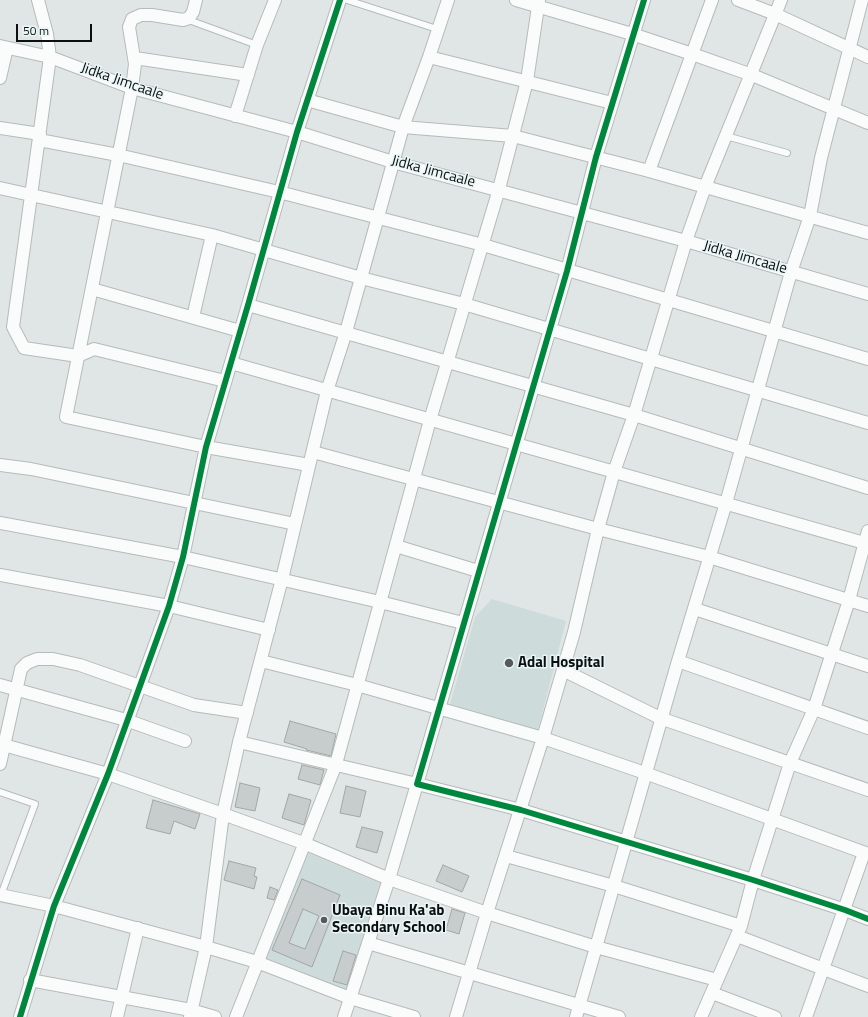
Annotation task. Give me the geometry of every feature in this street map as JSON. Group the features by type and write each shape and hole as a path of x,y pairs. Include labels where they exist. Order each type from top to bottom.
{"street":[{"path":"38,0 47,34 50,57 13,327 24,348 78,356 94,349 225,380"},
{"path":"196,0 193,12 186,19 178,20 152,15 141,15 132,18 129,26 135,58 132,88 66,417 206,447 309,465"},
{"path":"235,116 258,45 275,0"},
{"path":"20,1017 30,980 54,906 108,774 126,720 169,606 183,557 206,447 248,305 296,132 340,0"},
{"path":"191,1014 206,947 223,814 239,742 282,579 327,390 346,332 403,127 448,0"},
{"path":"516,0 538,3 692,54 752,75 868,123"},
{"path":"344,1017 389,879 567,271 596,157 632,34 644,0"},
{"path":"649,171 712,0"},
{"path":"738,0 776,14 868,57"},
{"path":"456,1017 487,913 543,738 574,632 598,529 614,472 634,415 686,241 705,187 752,75 781,0"},
{"path":"577,1011 627,842 660,718 695,609 726,503 740,447 810,216 821,158 833,108 862,0"},
{"path":"236,1017 306,844 336,764 430,420 499,189 527,81 538,3"},
{"path":"0,78 4,47"},
{"name":"Jidka Jimcaale","path":"4,47 50,57 132,88 296,132 393,162 499,189 686,241 868,294"},
{"path":"429,57 612,103"},
{"path":"135,58 248,75"},
{"path":"307,100 403,127 513,136 649,171 868,233"},
{"path":"0,128 279,192 377,219 483,245 868,359"},
{"path":"0,188 212,235 361,278 464,304 758,389 868,423"},
{"path":"193,317 212,235"},
{"path":"92,289 240,331"},
{"path":"248,305 634,415 868,488"},
{"path":"231,363 726,503 867,539 814,709 790,763 753,880 739,931 701,1017"},
{"path":"313,452 414,478 598,529 709,557 868,606"},
{"path":"0,465 31,469 295,524"},
{"path":"0,523 183,557 380,602 463,623"},
{"path":"396,546 478,571"},
{"path":"0,575 169,606 269,630"},
{"path":"695,609 868,666"},
{"path":"0,764 2,744 21,669 27,663 36,659 53,659 80,665 194,705 247,713"},
{"path":"261,661 357,685 543,738 645,773 866,854 806,1017"},
{"path":"678,661 868,728"},
{"path":"563,670 660,718 868,790"},
{"path":"0,685 16,688 126,720 185,741"},
{"path":"239,742 336,764 521,810 753,880 868,919"},
{"path":"2,744 108,774 223,814 306,844 389,879 487,913 596,947 717,980"},
{"path":"506,856 614,886 739,931 823,969 868,986"},
{"path":"1,895 54,906 257,962 350,998 414,1017"},
{"path":"118,1017 138,928"},
{"path":"368,943 470,974 577,1011 619,1017"},
{"path":"30,980 123,997 191,1014 215,1017"},
{"path":"712,993 776,1017"}],"lane":[{"path":"347,0 437,29"},
{"path":"186,19 258,45"},
{"path":"726,136 787,153"},
{"path":"0,792 35,804 1,895"}],"shaded area":[{"name":"Adal Hospital","path":"492,599 566,621 538,730 450,704 475,617"},
{"name":"Ubaya Binu Ka'ab Secondary School","path":"308,853 380,883 346,990 264,957"}],"building":[{"path":"290,721 336,734 331,756 306,750 307,749 284,742"},
{"path":"302,765 324,770 320,785 298,779"},
{"path":"240,783 260,788 255,811 235,807"},
{"path":"346,786 366,791 360,817 340,813"},
{"path":"289,794 311,800 304,825 282,818"},
{"path":"153,800 200,814 195,829 174,821 170,834 146,828"},
{"path":"362,827 383,832 377,853 356,847"},
{"path":"229,861 256,868 254,876 257,877 254,889 224,880"},
{"path":"443,865 469,876 462,892 436,881"},
{"path":"302,879 340,895 312,967 272,950","holes":["303,909 319,916 305,949 289,943"]},
{"path":"270,887 278,890 274,900 267,898"},
{"path":"452,909 465,913 459,934 446,930"},
{"path":"343,951 356,955 347,985 333,981"}],"cycle path":[{"path":"20,1017 54,906 108,774 169,606 183,557 206,447 297,132 340,0"},
{"path":"644,0 596,157 567,271 417,784 521,810 753,880 868,919"}],"place":[{"name":"Adal Hospital","path":"509,663"},
{"name":"Ubaya Binu Ka'ab Secondary School","path":"324,920"}]}
